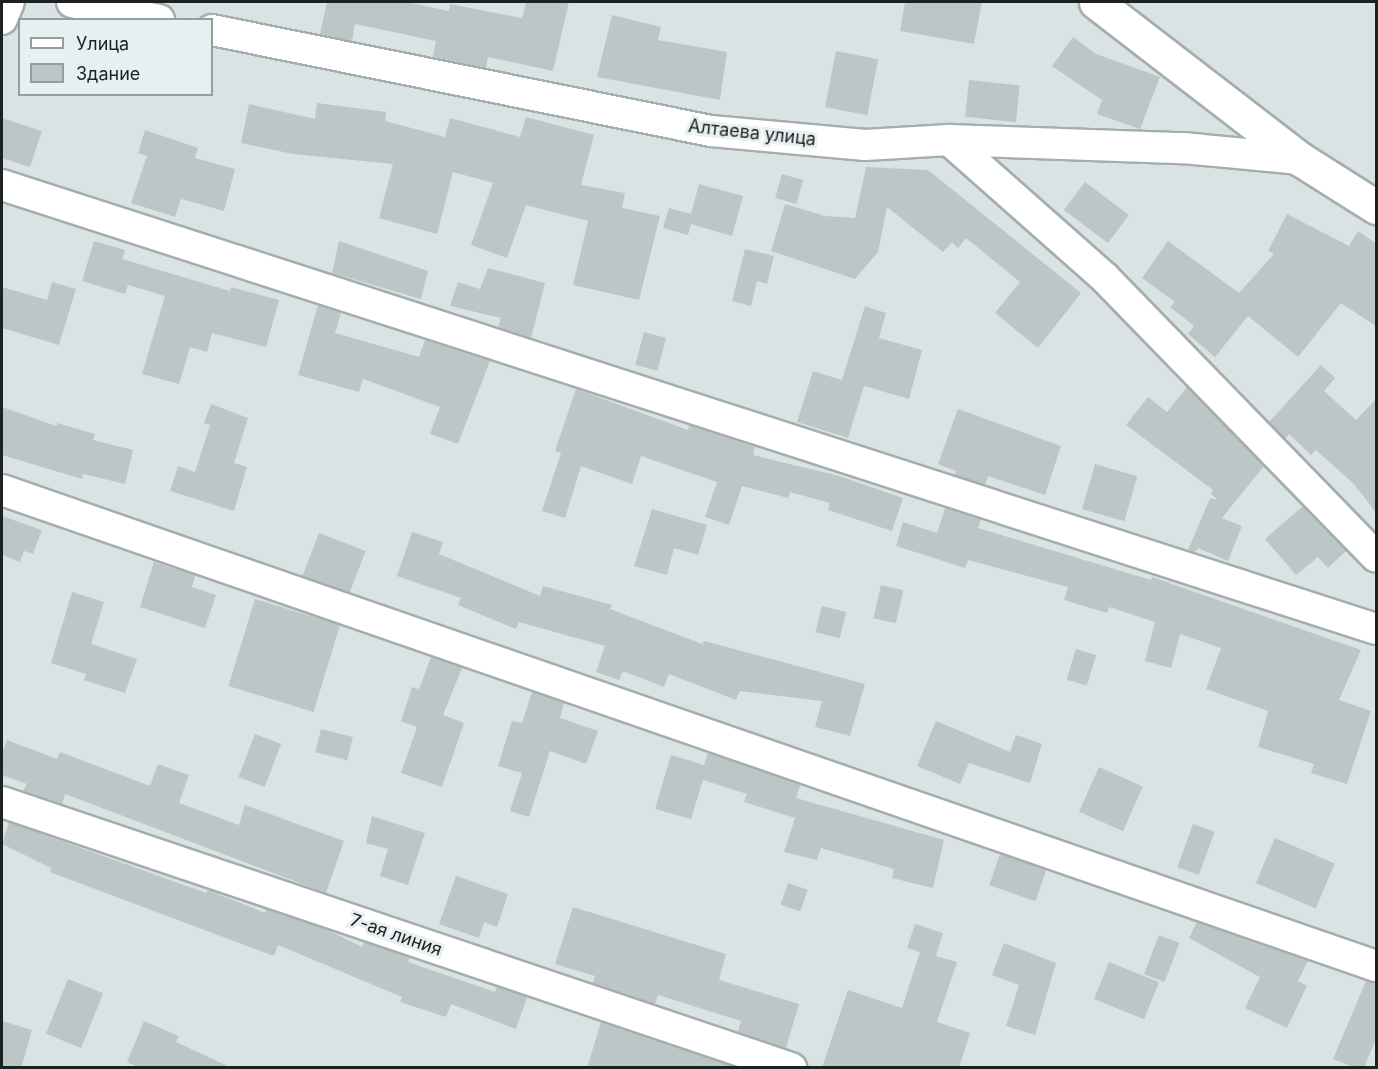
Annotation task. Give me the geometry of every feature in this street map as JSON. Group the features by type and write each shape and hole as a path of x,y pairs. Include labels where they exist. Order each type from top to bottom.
{"street":[{"path":"2,19 9,2"},
{"path":"72,2 149,18"},
{"path":"1096,2 1300,159 1377,207"},
{"name":"Алтаева улица","path":"213,30 711,131 865,145 949,140 1183,148 1300,159"},
{"path":"949,140 1104,277 1377,557"},
{"path":"2,185 1377,629"},
{"path":"2,489 1377,966"},
{"name":"7-ая линия","path":"2,802 790,1068"}],"building":[{"path":"327,2 407,2 449,11 450,4 522,18 526,2 569,2 553,71 488,57 486,68 433,57 436,41 355,24 352,41 320,34"},
{"path":"905,2 982,2 974,44 900,31"},
{"path":"612,15 661,27 658,40 727,52 720,100 597,77"},
{"path":"1073,37 1096,54 1160,77 1140,129 1097,114 1102,100 1052,66"},
{"path":"836,51 878,59 867,115 825,107"},
{"path":"969,80 1020,85 1016,122 965,117"},
{"path":"317,103 386,112 385,121 445,137 450,118 520,137 526,117 594,135 581,185 625,193 622,208 660,216 639,300 573,285 588,221 526,205 507,258 471,245 493,183 453,172 437,234 379,218 393,164 293,154 241,143 249,104 315,119"},
{"path":"2,118 42,131 30,167 2,158"},
{"path":"145,130 198,148 195,158 235,169 224,211 181,199 175,217 131,203 147,156 138,153"},
{"path":"866,167 928,170 1081,293 1038,348 995,313 1020,282 966,238 958,248 952,242 943,252 887,207 878,252 855,279 771,251 785,204 825,216 855,218"},
{"path":"782,174 803,180 796,204 775,198"},
{"path":"1085,182 1129,215 1108,243 1064,210"},
{"path":"699,184 743,196 732,236 691,224 688,235 663,228 669,208 691,214"},
{"path":"1287,214 1349,246 1358,231 1377,244 1377,327 1341,303 1298,357 1248,316 1215,357 1188,334 1194,326 1170,307 1175,302 1142,278 1168,241 1239,293 1274,254 1268,251"},
{"path":"94,241 125,250 122,259 230,291 231,287 279,300 266,347 212,333 207,352 190,347 179,384 142,374 165,296 128,285 125,294 82,281"},
{"path":"339,241 428,271 421,299 332,273"},
{"path":"745,249 774,256 767,284 757,281 751,306 732,301"},
{"path":"488,268 545,283 531,338 498,327 501,318 450,306 458,282 480,289"},
{"path":"52,282 76,289 59,345 2,328 2,287 47,300"},
{"path":"318,305 341,313 335,333 419,357 425,340 490,361 458,444 430,434 440,407 363,379 359,392 298,375"},
{"path":"865,306 886,313 879,338 922,350 909,399 864,386 848,438 797,422 813,371 842,380"},
{"path":"644,332 666,338 657,371 635,365"},
{"path":"1321,365 1335,378 1324,391 1356,420 1377,398 1377,514 1354,484 1316,450 1311,455 1289,434 1285,439 1269,422"},
{"path":"1187,387 1264,466 1222,518 1242,526 1228,561 1198,548 1195,552 1188,550 1210,498 1218,500 1211,494 1213,490 1126,425 1148,397 1167,412"},
{"path":"576,389 688,430 689,425 755,447 753,455 839,476 903,498 892,531 828,510 830,503 790,492 788,498 742,486 729,525 705,517 717,482 641,456 632,484 581,466 565,518 542,511 561,453 555,451"},
{"path":"211,404 248,418 234,463 247,467 234,511 170,491 178,466 195,472 210,425 204,423"},
{"path":"2,407 56,426 57,423 95,434 93,440 133,450 125,484 83,474 82,479 2,455"},
{"path":"958,409 1061,446 1045,495 988,476 985,485 955,475 956,471 938,464"},
{"path":"1095,464 1137,476 1124,521 1082,509"},
{"path":"1303,506 1346,551 1328,568 1318,557 1296,575 1265,539"},
{"path":"945,508 981,519 978,528 1151,580 1152,577 1361,650 1339,700 1371,711 1347,784 1311,773 1314,764 1258,747 1268,711 1206,689 1221,648 1180,634 1171,668 1145,661 1155,622 1109,607 1107,613 1064,600 1068,587 968,560 965,568 896,546 903,522 937,533"},
{"path":"652,509 707,525 698,555 674,548 667,575 634,566"},
{"path":"2,516 42,530 33,554 24,551 20,562 2,555"},
{"path":"412,532 443,542 439,554 540,596 543,586 612,605 610,609 702,644 704,641 865,684 850,736 815,727 822,701 740,691 736,700 669,674 664,687 623,671 619,680 596,672 605,646 519,622 516,629 458,605 461,598 397,576"},
{"path":"319,533 366,551 349,594 303,576"},
{"path":"154,562 195,575 192,587 216,595 205,628 140,607"},
{"path":"881,585 903,590 896,623 873,618"},
{"path":"72,592 104,602 91,644 137,659 125,693 84,680 86,674 51,663"},
{"path":"255,599 340,625 314,712 228,686"},
{"path":"822,606 846,612 840,638 815,632"},
{"path":"1076,649 1096,655 1087,686 1067,680"},
{"path":"431,657 462,668 443,715 464,723 442,787 401,773 417,727 401,721 412,687 419,689"},
{"path":"532,692 564,703 560,718 598,731 586,764 550,751 529,817 510,811 522,773 498,766 512,721 522,723"},
{"path":"936,721 1010,752 1016,735 1042,744 1030,783 969,763 960,784 917,766"},
{"path":"321,729 353,737 347,760 315,752"},
{"path":"255,734 281,744 265,787 239,777"},
{"path":"7,740 57,759 60,752 150,786 158,764 189,775 179,803 239,825 245,805 344,841 326,893 65,794 62,804 23,791 27,784 2,775 2,754"},
{"path":"708,753 800,785 796,798 944,840 933,888 892,878 894,869 821,848 817,860 784,852 795,818 744,802 747,794 703,780 691,819 655,809 671,755 704,765"},
{"path":"1099,767 1143,787 1123,831 1079,812"},
{"path":"372,816 425,833 408,885 380,876 388,849 366,843"},
{"path":"9,822 206,893 208,890 265,913 267,909 326,929 362,947 364,942 410,958 408,962 495,992 497,987 527,997 516,1029 451,1004 446,1017 400,1002 402,997 278,945 274,956 50,872 51,868 2,844"},
{"path":"1193,824 1215,832 1199,875 1177,867"},
{"path":"1275,838 1335,863 1316,909 1256,883"},
{"path":"1000,854 1046,870 1036,901 989,885"},
{"path":"456,876 508,894 497,927 484,922 479,938 439,924"},
{"path":"788,883 808,890 800,912 781,905"},
{"path":"573,907 726,954 719,980 799,1004 786,1048 738,1032 741,1021 658,995 655,1004 593,983 595,976 555,964"},
{"path":"1197,922 1308,961 1298,981 1307,986 1287,1028 1245,1008 1260,977 1189,938"},
{"path":"915,924 943,933 936,956 957,962 937,1022 970,1033 959,1068 822,1068 848,990 902,1008 920,952 907,948"},
{"path":"1159,935 1180,943 1164,982 1144,974"},
{"path":"1004,943 1056,963 1035,1035 1006,1026 1019,985 992,975"},
{"path":"1109,962 1159,982 1144,1019 1094,999"},
{"path":"68,979 103,993 81,1048 46,1034"},
{"path":"1366,981 1377,983 1377,1036 1364,1068 1356,1068 1333,1059"},
{"path":"2,1021 32,1030 21,1068 2,1068"},
{"path":"144,1021 179,1036 176,1042 232,1068 140,1068 127,1062"},
{"path":"601,1022 736,1068 587,1068"}]}
